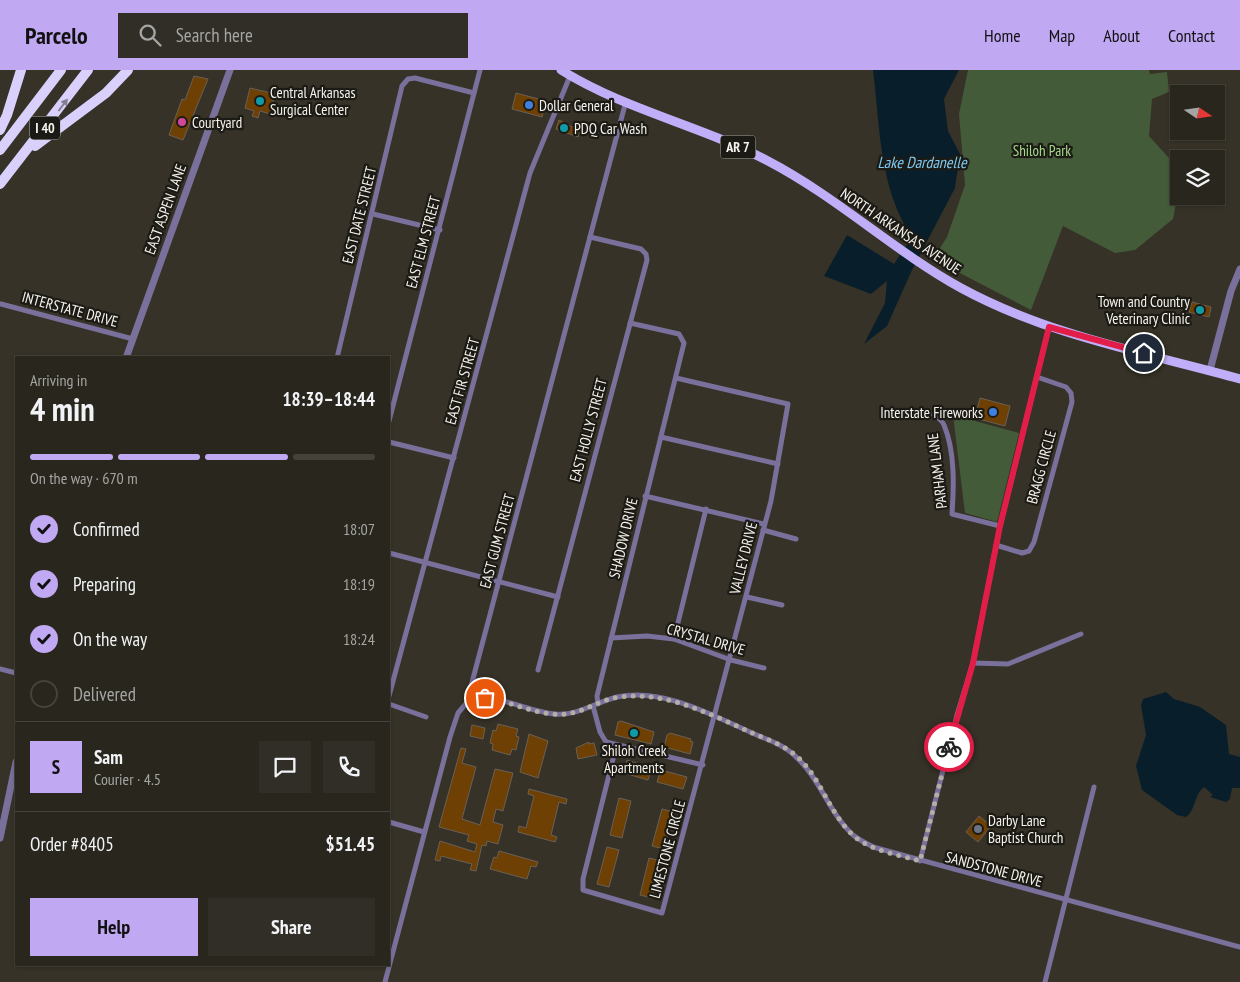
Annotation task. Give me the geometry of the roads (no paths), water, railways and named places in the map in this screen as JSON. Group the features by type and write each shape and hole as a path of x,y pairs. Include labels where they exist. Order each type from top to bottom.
{"highway":[{"path":"0,130 7,115 21,70"},
{"name":"I 40","path":"0,150 61,70"},
{"name":"I 40","path":"0,184 88,70"},
{"path":"26,152 106,93 128,70"}],"main road":[{"name":"NORTH ARKANSAS AVENUE","path":"561,70 570,76 626,101 771,162 959,287 985,300 1049,327 1240,379"}],"street":[{"name":"EAST ASPEN LANE","path":"127,356 230,70"},
{"name":"EAST ELM STREET","path":"390,416 440,230 480,70"},
{"name":"EAST FIR STREET","path":"390,692 530,173 570,76"},
{"name":"EAST DATE STREET","path":"338,356 373,214 402,86 408,79 416,78 474,93"},
{"name":"EAST GUM STREET","path":"386,982 424,832 458,713 470,699 469,695 626,101"},
{"path":"373,214 440,230"},
{"name":"EAST HOLLY STREET","path":"538,670 648,260 646,254 640,249 590,237"},
{"path":"1210,370 1231,291 1240,268"},
{"name":"INTERSTATE DRIVE","path":"1,304 133,339"},
{"name":"SHADOW DRIVE","path":"595,705 676,378 684,338 679,334 630,323"},
{"path":"920,861 973,663 1000,526 1049,327"},
{"name":"BRAGG CIRCLE","path":"996,545 1022,553 1029,551 1034,542 1072,402 1071,393 1066,388 1036,377"},
{"name":"VALLEY DRIVE","path":"676,378 788,404 778,464 764,527 716,717"},
{"path":"390,393 395,394"},
{"name":"PARHAM LANE","path":"933,414 943,422 949,442 954,489 952,514 1000,526"},
{"path":"661,437 778,464"},
{"path":"390,442 454,458"},
{"path":"646,496 706,509 796,539"},
{"path":"674,639 706,509"},
{"path":"390,553 558,596"},
{"path":"746,597 782,605"},
{"path":"973,663 1008,664 1082,634"},
{"name":"CRYSTAL DRIVE","path":"611,638 647,636 674,639 730,660 764,668"},
{"path":"0,669 15,673"},
{"name":"SANDSTONE DRIVE","path":"470,699 498,700 522,708 556,714 566,714 618,697 643,695 672,701 716,717 794,754 807,767 842,823 854,837 873,847 1064,901 1240,947"},
{"path":"390,704 426,717"},
{"name":"LIMESTONE CIRCLE","path":"595,705 600,732 614,755 583,879 583,890 662,913 716,717"},
{"path":"606,742 703,765"},
{"path":"0,838 15,767"},
{"path":"1045,982 1094,786"},
{"path":"390,822 424,832"}],"water":[{"name":"Lake Dardanelle","path":"873,70 959,70 944,99 948,131 960,154 955,188 912,270 887,326 864,344 885,303 887,281 871,294 824,276 847,235 894,264 912,237 901,218 887,178"},
{"path":"1166,692 1174,699 1200,707 1226,725 1229,754 1240,757 1240,788 1232,788 1230,799 1226,802 1210,797 1213,795 1204,787 1198,794 1192,810 1186,817 1177,815 1142,790 1136,766 1146,735 1141,705 1143,699"}],"place":[{"name":"Central Arkansas Surgical Center","path":"260,101"},
{"name":"Dollar General","path":"529,105"},
{"name":"Courtyard","path":"182,122"},
{"name":"PDQ Car Wash","path":"564,128"},
{"name":"Town and Country Veterinary Clinic","path":"1200,310"},
{"name":"Interstate Fireworks","path":"993,412"},
{"name":"Shiloh Creek Apartments","path":"634,733"},
{"name":"Darby Lane Baptist Church","path":"978,829"}],"park label":[{"name":"Shiloh Park","path":"1042,150"}]}
